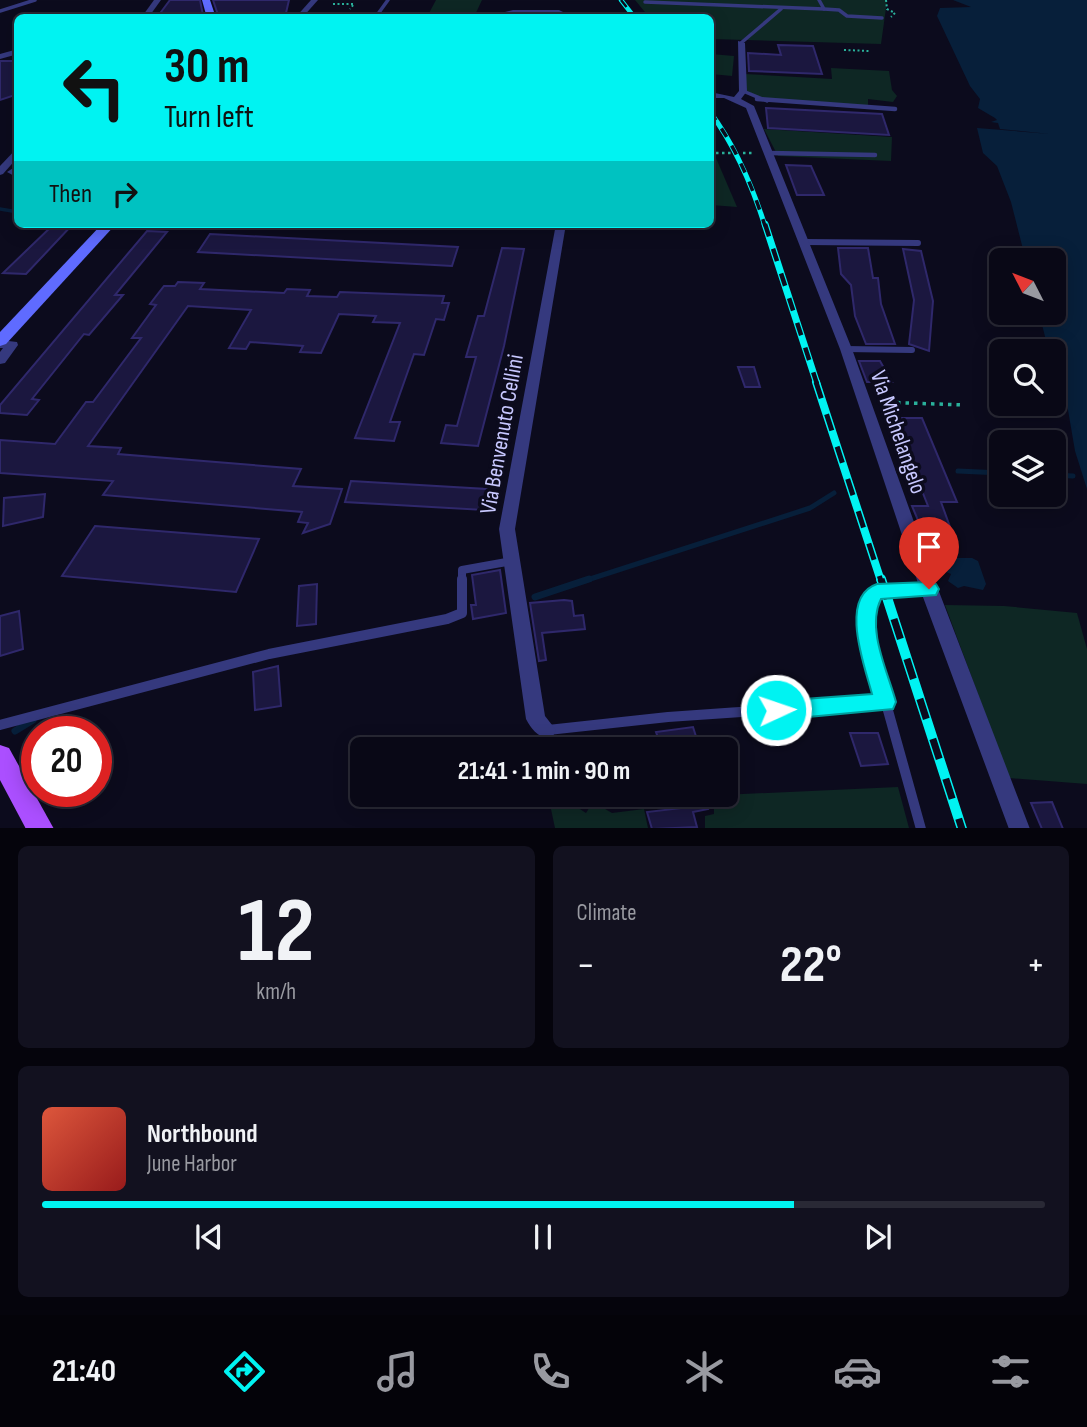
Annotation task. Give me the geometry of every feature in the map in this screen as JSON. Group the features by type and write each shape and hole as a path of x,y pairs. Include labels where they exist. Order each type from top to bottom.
{"main road":[{"path":"0,343 106,228"},
{"path":"0,756 41,828"}],"street":[{"path":"147,14 158,0"},
{"path":"302,14 315,0"},
{"path":"508,14 559,12"},
{"path":"714,94 740,95 741,43"},
{"name":"Via Michelangelo","path":"740,95 750,106 805,242 929,589 1020,828"},
{"path":"0,172 14,155"},
{"name":"Via Benvenuto Cellini","path":"546,730 536,719 507,529 560,228"},
{"path":"0,343 12,345 0,360"}],"lane":[{"path":"0,11 35,0"},
{"path":"820,0 824,9"},
{"path":"645,2 839,10 847,16 882,18"},
{"path":"741,43 782,9"},
{"path":"740,95 768,101 895,110"},
{"path":"769,153 874,155"},
{"path":"805,242 918,243"},
{"path":"846,351 912,350"},
{"path":"0,725 269,654 447,620 462,612 462,570 512,561"},
{"path":"921,828 867,635 866,612 872,596 877,592 929,589"},
{"path":"546,730 668,717 886,702"}],"path":[{"path":"844,50 869,51"},
{"path":"714,153 731,153"},
{"path":"864,402 964,405"}],"green space":[{"path":"436,0 482,0 475,14 429,14"},
{"path":"635,0 887,1 881,44 714,39 714,14 647,14"},
{"path":"714,54 734,56 732,76 714,74"},
{"path":"831,68 889,71 892,90 897,96 893,102 868,99 868,106 762,98 747,92 745,74 832,79"},
{"path":"764,129 892,137 891,161 778,156"},
{"path":"714,153 737,207 714,205"},
{"path":"945,605 1004,606 1077,613 1087,649 1087,784 1009,778"},
{"path":"898,787 909,828 705,828 705,816 714,814 714,808 738,807 738,794"},
{"path":"551,807 577,807 586,813 590,807 602,807 612,813 644,809 648,828 555,828"}],"water":[{"path":"953,0 1087,0 1087,489 1075,451 1066,401 1066,339 1046,339 1042,326 1066,326 1066,248 1023,248 1011,202 997,166 983,153 977,128 1050,134 1000,129 998,123 991,122 997,120 995,118 978,108 980,99 970,86 937,16 940,8 971,7"},
{"path":"946,558 972,558 978,561 986,584 983,590 964,586 958,588 948,581 951,574 944,571 942,563"}],"building":[{"path":"170,0 200,0 203,14 160,14"},
{"path":"213,0 289,0 286,13 218,14"},
{"path":"778,45 813,46 822,74 749,71 748,53 781,55"},
{"path":"0,61 14,61 14,95 0,100"},
{"path":"766,108 882,114 889,135 768,128"},
{"path":"786,165 811,166 824,195 797,195"},
{"path":"50,228 69,228 26,274 3,273"},
{"path":"147,231 167,232 115,295 123,295 89,335 84,334 32,399 39,400 27,415 0,413 0,405"},
{"path":"210,234 458,247 452,266 198,252"},
{"path":"502,248 524,249 504,346 478,446 441,443 446,425 457,426 476,357 466,357 478,316 484,316"},
{"path":"838,248 868,248 873,278 878,278 881,304 895,344 866,344 855,316 851,285 841,274"},
{"path":"903,249 921,251 933,301 929,351 909,344 914,300"},
{"path":"178,282 204,283 200,289 284,293 287,289 310,290 307,296 337,297 340,292 444,296 442,303 449,303 444,320 436,319 424,355 414,354 390,422 400,422 394,441 355,438 400,323 373,322 376,316 339,314 321,353 300,352 303,346 250,342 246,349 229,348 251,310 188,306 88,446 121,448 118,454 301,469 293,486 342,489 330,524 303,533 308,523 298,522 302,512 103,495 113,481 0,473 0,440 55,444 86,402 93,402 141,338 132,338 156,305 150,304 164,286 175,286"},
{"path":"859,361 880,361 892,382 867,382"},
{"path":"738,367 754,367 760,387 745,387"},
{"path":"893,418 922,418 957,502 941,502 954,538 925,537 912,506 928,506"},
{"path":"351,481 487,489 484,510 345,502"},
{"path":"45,494 43,517 3,526 4,498"},
{"path":"95,526 259,539 236,592 62,576"},
{"path":"500,570 506,613 473,619 471,605 476,605 472,575"},
{"path":"317,584 316,624 297,626 299,586"},
{"path":"572,601 574,616 583,615 585,629 542,633 546,660 539,661 530,603"},
{"path":"19,611 23,649 0,656 0,616"},
{"path":"278,666 281,706 255,710 253,672"},
{"path":"693,727 696,737 658,737 656,732"},
{"path":"850,733 878,733 888,764 861,766"},
{"path":"1052,802 1063,828 1042,828 1031,803"},
{"path":"682,807 708,809 693,812 697,827 652,828 647,812"}],"waterway":[{"path":"0,209 14,211"},
{"path":"958,471 989,472"},
{"path":"1066,476 1073,476"},
{"path":"584,581 810,508 834,493"},
{"path":"535,597 589,579"},
{"path":"15,731 21,727"}],"railway":[{"path":"621,0 632,14"},
{"path":"714,118 742,167 765,226"},
{"path":"765,224 817,384"},
{"path":"816,382 881,581"},
{"path":"881,579 962,828"}],"route":[{"path":"776,710 886,702 867,635 866,612 872,596 877,592 929,589"}]}
